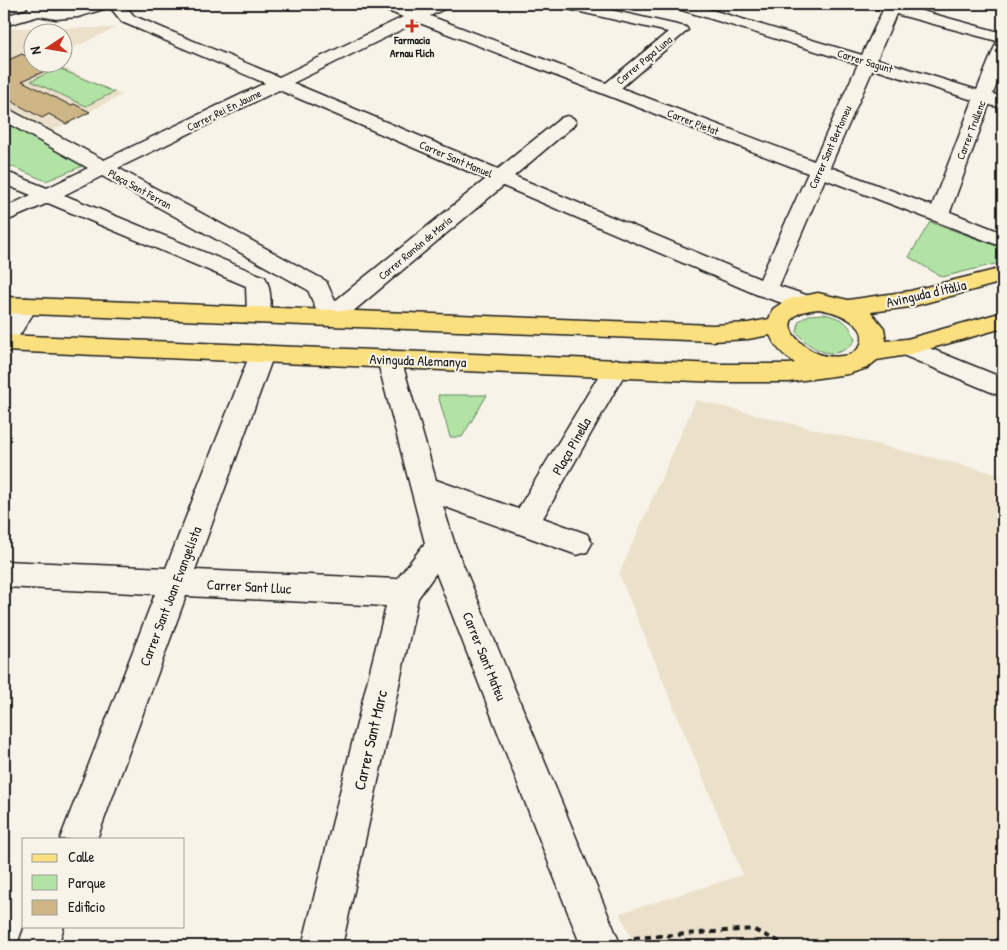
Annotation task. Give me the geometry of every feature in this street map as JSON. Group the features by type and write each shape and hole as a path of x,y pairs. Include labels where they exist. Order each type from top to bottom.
{"main road":[{"name":"Avinguda d'Itàlia","path":"848,308 910,299 1003,275"},
{"path":"804,302 834,303 848,308 864,320 874,333 875,343 872,352 857,363 832,366 816,363 788,347 781,336 778,325 780,317 786,310 804,302"},
{"name":"Avinguda Alemanya","path":"11,305 713,333 748,331 778,325"},
{"path":"872,352 907,347 1003,320"},
{"name":"Avinguda Alemanya","path":"4,342 616,368 789,373 832,366"}],"street":[{"path":"4,12 36,7 65,14 79,13 105,4"},
{"name":"Carrer Sant Manuel","path":"116,4 128,19 766,290 804,302"},
{"name":"Carrer Pietat","path":"383,4 1003,240"},
{"name":"Carrer Rei En Jaume","path":"4,216 443,4"},
{"name":"Carrer Papa Luna","path":"564,4 680,30 608,90"},
{"name":"Carrer Sagunt","path":"677,4 727,19 722,28 831,61 847,56 1003,103"},
{"path":"887,5 1003,38"},
{"name":"Carrer Sant Bertomeu","path":"766,290 867,62 887,5"},
{"path":"4,21 36,7"},
{"name":"Carrer Trullenc","path":"938,216 1003,44"},
{"name":"Plaça Sant Ferran","path":"4,114 318,286 330,318"},
{"path":"500,177 567,122"},
{"path":"4,177 257,282"},
{"name":"Carrer Ramón de María","path":"330,318 500,177"},
{"path":"257,282 276,263"},
{"path":"257,282 260,315"},
{"name":"Avinguda Alemanya","path":"4,342 11,305"},
{"path":"907,347 1003,388"},
{"name":"Carrer Sant Joan Evangelista","path":"78,838 262,354"},
{"name":"Carrer Sant Mateu","path":"389,359 440,545 599,943"},
{"name":"Plaça Pinella","path":"525,524 616,368"},
{"path":"424,487 577,543"},
{"name":"Carrer Sant Marc","path":"322,946 404,593 440,545"},
{"name":"Carrer Sant Lluc","path":"4,574 404,593"},
{"path":"38,946 44,928"}],"path":[{"path":"599,943 752,929 789,946"}],"shaded area":[{"path":"22,28 22,72 72,71 122,95 51,131 4,107 4,31"},
{"path":"72,28 116,28 72,48"},
{"path":"696,400 1003,475 1003,946 635,946 620,913 743,875 619,574"}],"green space":[{"path":"50,72 67,72 114,92 86,106 31,81"},
{"path":"4,119 85,165 46,181 4,163"},
{"path":"930,222 1000,247 1003,249 1003,262 942,277 909,257"},
{"path":"825,314 844,322 851,329 855,340 841,351 833,353 817,349 797,332 799,321 809,315"},
{"path":"438,395 487,395 462,437 450,437"}],"building":[{"path":"22,54 22,72 43,72 22,81 70,105 74,104 90,112 66,124 49,114 42,118 4,97 4,62"}],"place":[{"name":"Farmacia Arnau Flich","path":"412,26"}]}
